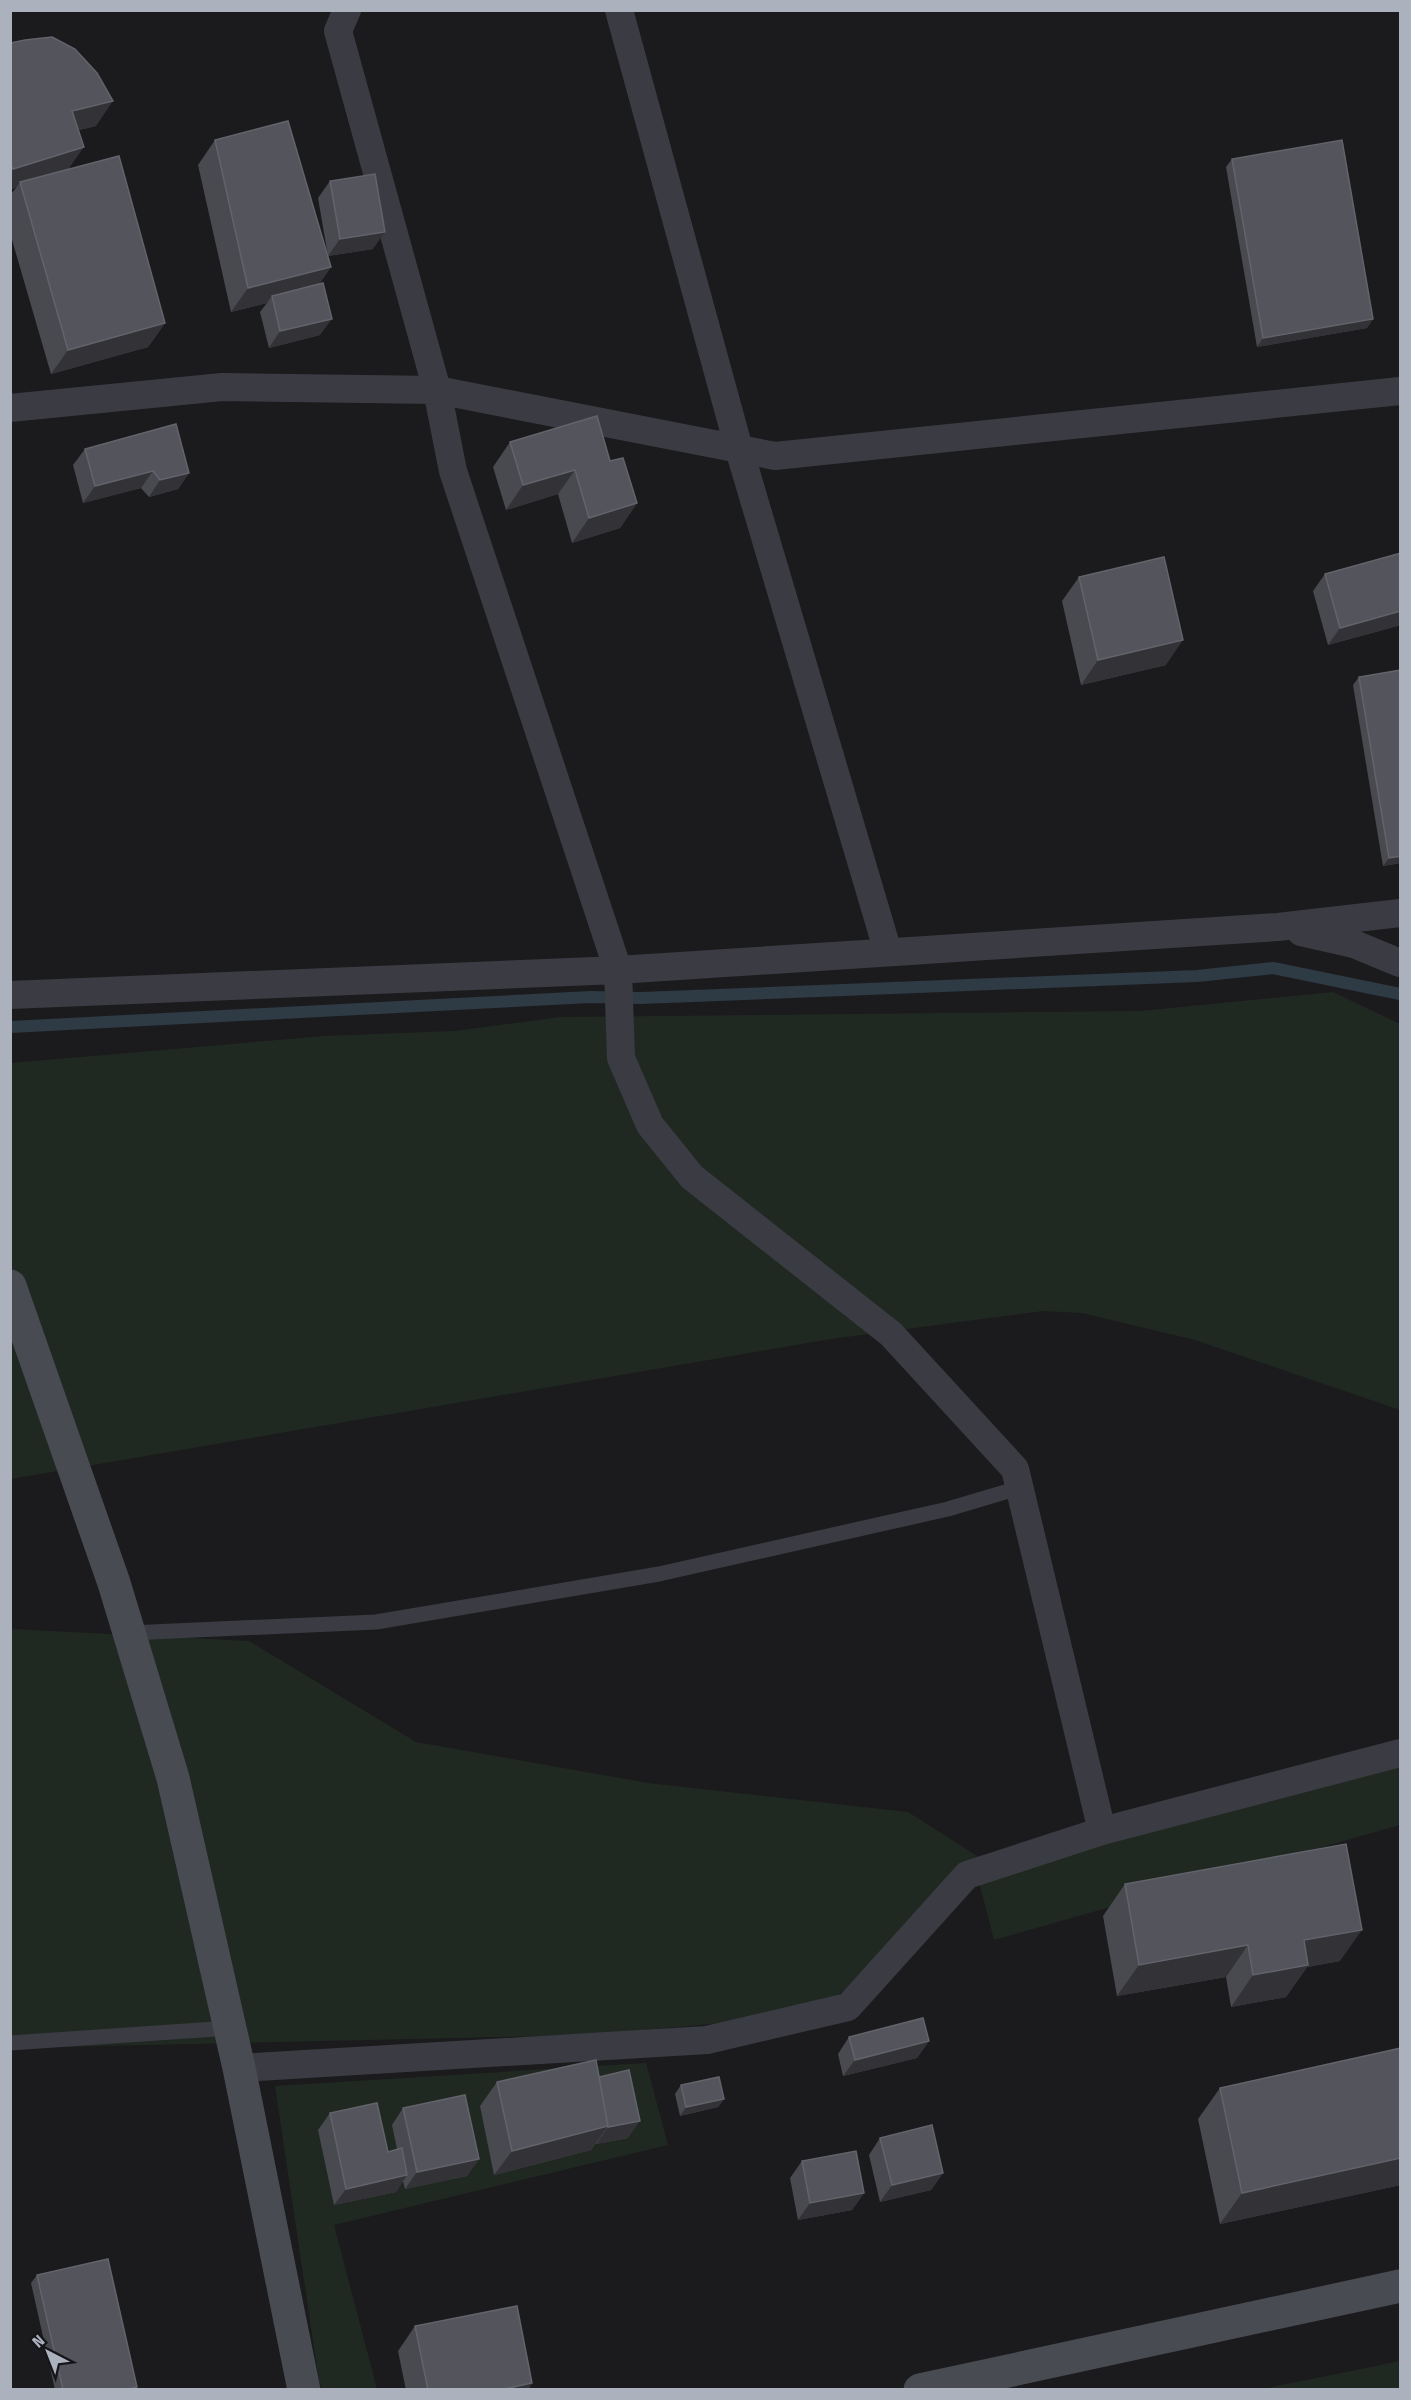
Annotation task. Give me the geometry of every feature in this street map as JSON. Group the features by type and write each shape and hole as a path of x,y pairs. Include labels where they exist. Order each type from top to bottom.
{"street":[{"path":"347,10 338,31 436,390 453,471 618,970 621,1058 650,1125 692,1177 891,1334 1015,1469 1102,1831"},
{"path":"619,10 739,449 888,952"},
{"path":"10,408 222,387 436,390 775,456 1401,391"},
{"path":"10,994 618,970 1278,927 1401,913"},
{"path":"1278,927 1354,944 1401,963"},
{"path":"10,1287 114,1583 173,1778 239,2068 304,2390"},
{"path":"239,2068 707,2040 848,2007 967,1875 1102,1831 1401,1754"},
{"path":"920,2390 1401,2286"}],"lane":[{"path":"129,1633 376,1622 659,1574 948,1509 1019,1488"},
{"path":"10,2043 230,2028"}],"shaded area":[{"path":"1333,992 1400,1024 1400,1410 1195,1340 1082,1313 1043,1311 831,1339 11,1479 11,1063 325,1036 454,1031 561,1017 1140,1011"},
{"path":"11,1629 249,1641 416,1742 648,1783 908,1812 982,1859 911,1937 813,2015 587,2035 11,2048"},
{"path":"1400,1761 1400,1825 994,1940 978,1878"},
{"path":"646,2063 668,2145 334,2225 377,2389 323,2389 319,2381 275,2086"},
{"path":"1400,2361 1400,2389 1263,2389"}],"building":[{"path":"52,37 75,49 97,73 113,101 72,111 84,147 13,169 10,162 10,43"},
{"path":"288,121 331,267 248,288 215,140"},
{"path":"1342,140 1373,319 1263,338 1232,159"},
{"path":"119,156 165,323 68,350 20,182"},
{"path":"375,174 385,232 340,239 330,181"},
{"path":"323,283 332,319 280,331 272,296"},
{"path":"597,416 610,461 623,458 637,503 589,518 575,470 523,485 510,442"},
{"path":"176,424 189,473 160,480 153,471 95,486 85,449"},
{"path":"1401,553 1401,611 1340,628 1325,574"},
{"path":"1164,557 1183,640 1098,660 1079,577"},
{"path":"1401,670 1401,856 1389,858 1359,677"},
{"path":"1346,1844 1362,1930 1304,1940 1308,1965 1253,1975 1248,1945 1139,1965 1125,1884"},
{"path":"923,2018 929,2041 855,2060 849,2037"},
{"path":"1401,2048 1401,2158 1242,2193 1220,2088"},
{"path":"596,2060 608,2126 512,2151 497,2082"},
{"path":"629,2070 640,2121 608,2127 599,2077"},
{"path":"719,2077 724,2099 686,2107 681,2085"},
{"path":"465,2095 479,2159 417,2172 403,2108"},
{"path":"377,2103 388,2152 402,2148 407,2175 346,2189 330,2113"},
{"path":"932,2125 943,2173 892,2185 880,2138"},
{"path":"856,2151 864,2193 810,2203 802,2161"},
{"path":"108,2259 137,2387 125,2390 63,2390 37,2275"},
{"path":"517,2306 532,2383 500,2390 428,2390 415,2326"}],"waterway":[{"path":"10,1027 591,997 641,998 1197,976 1273,968 1400,994"}]}
